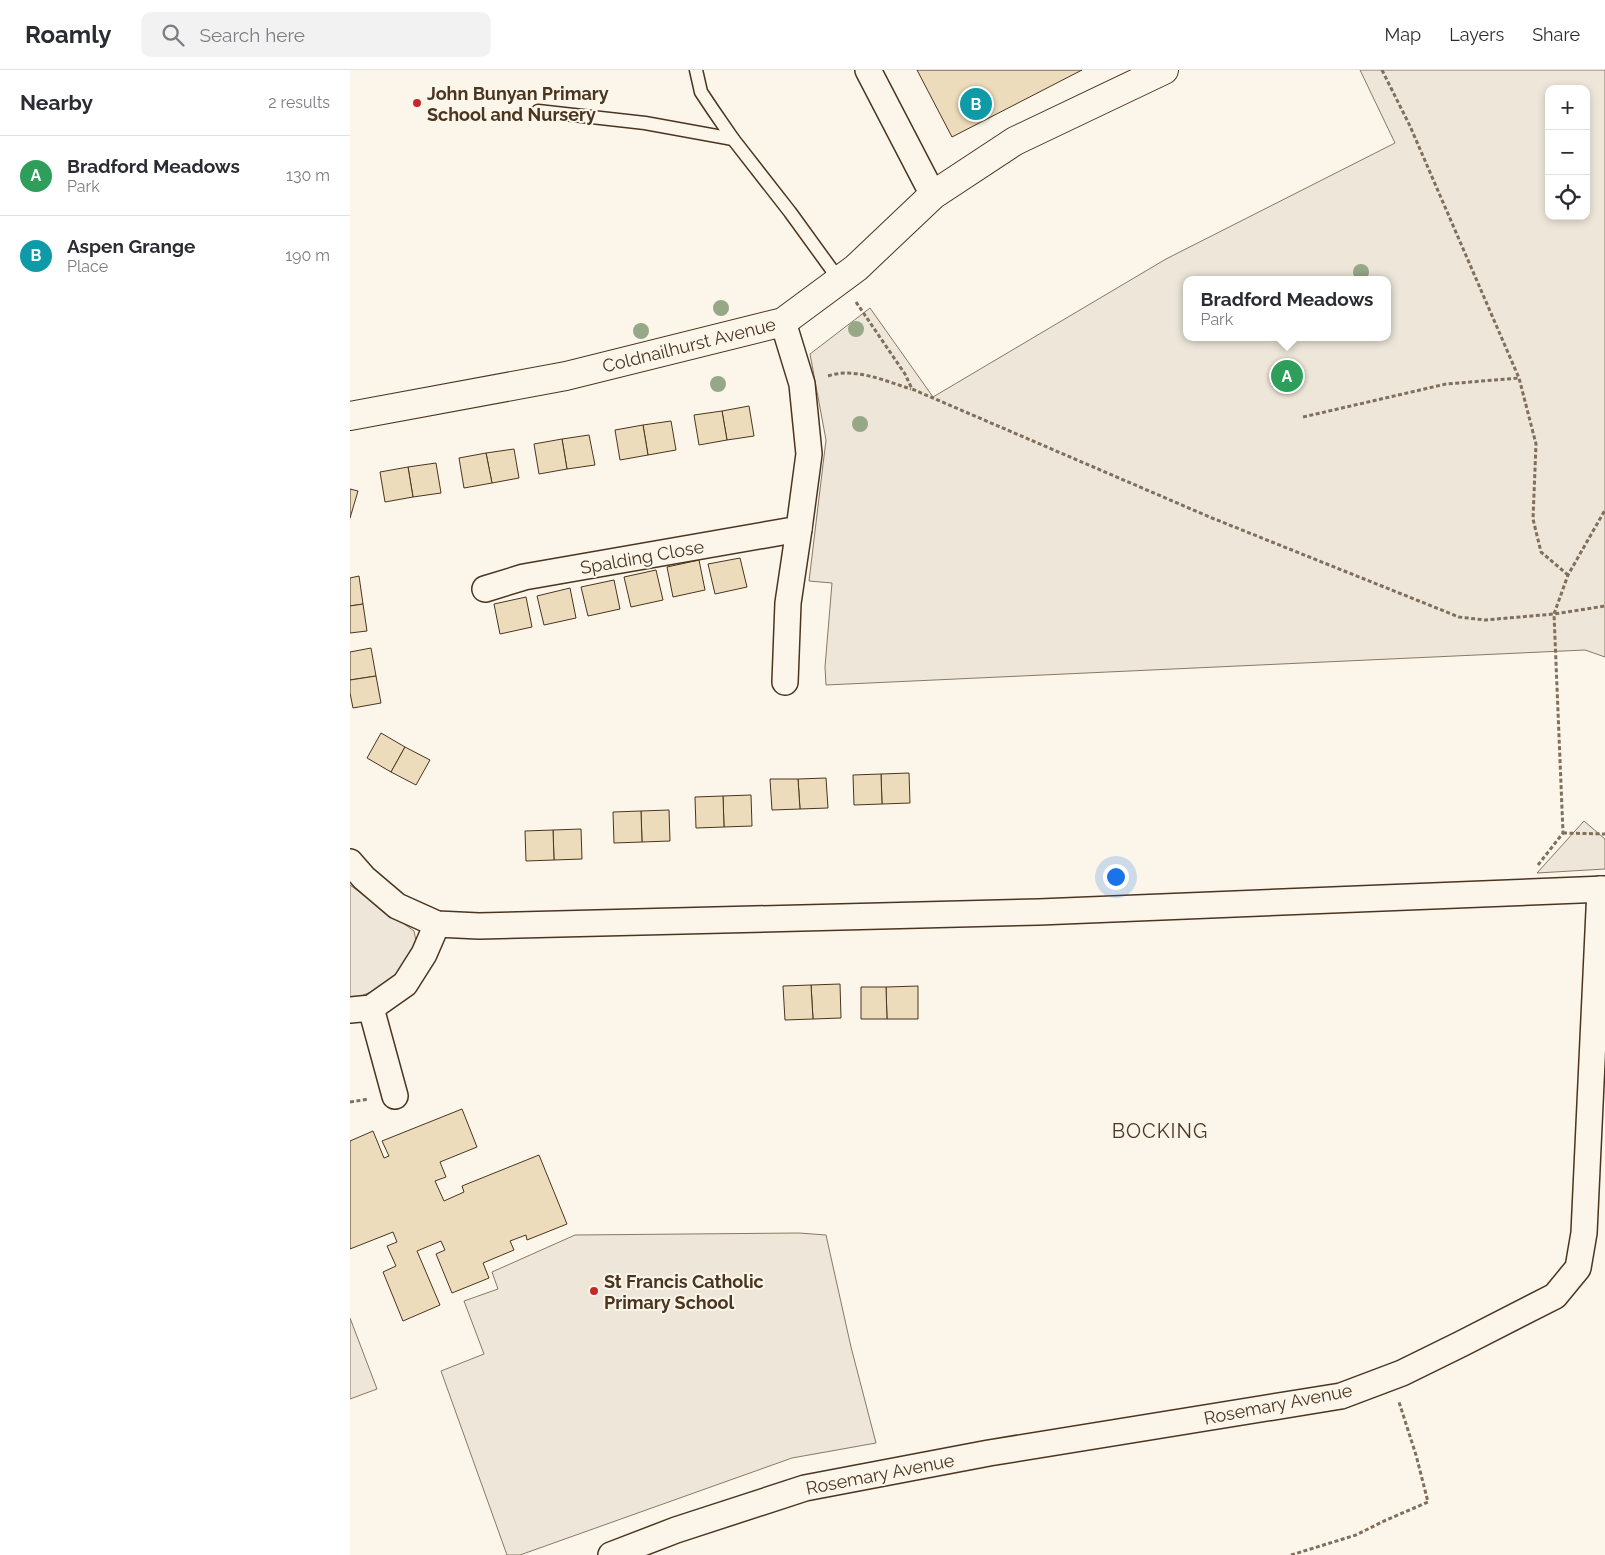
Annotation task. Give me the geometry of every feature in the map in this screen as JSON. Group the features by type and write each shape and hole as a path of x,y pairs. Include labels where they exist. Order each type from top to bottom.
{"street":[{"path":"868,70 933,195"},
{"name":"Coldnailhurst Avenue","path":"350,416 566,376 783,322 856,268 933,195 1015,140 1164,70"},
{"path":"783,322 802,384 809,454 788,603 785,682"},
{"name":"Spalding Close","path":"485,589 524,577 799,529"},
{"path":"350,862 364,878 397,906 437,924 479,926 1040,912 1602,889"},
{"name":"Rosemary Avenue","path":"611,1555 676,1530 805,1488 990,1453 1341,1396 1402,1373 1555,1296 1578,1268 1584,1233 1602,889"},
{"path":"395,1096 361,1009 405,984 424,954 437,924"}],"lane":[{"path":"696,70 701,92 733,140 790,212 840,281"},
{"path":"538,111 645,122 733,140"}],"path":[{"path":"1382,70 1410,126 1519,378 1536,444 1533,519 1541,552 1568,575"},
{"path":"840,281 905,374 912,389"},
{"path":"802,384 838,372 860,374 912,389 1212,518 1459,617 1485,620 1554,614 1605,606"},
{"path":"1303,417 1446,384 1519,378"},
{"path":"1605,510 1568,575 1554,614 1564,833 1605,834"},
{"path":"1291,1555 1356,1536 1384,1521 1428,1502 1416,1455 1399,1404 1402,1373"}],"shaded area":[{"path":"1360,70 1605,70 1605,657 1585,650 826,685 825,667 832,583 809,581 826,440 810,354 870,308 933,397 1166,259 1395,143"},
{"path":"1584,821 1605,839 1605,869 1537,873"},
{"path":"350,885 414,931 417,946 406,967 388,985 356,998 350,997"},
{"path":"799,1233 826,1235 851,1347 876,1443 792,1458 520,1555 507,1555 441,1371 484,1354 464,1301 498,1289 492,1272 575,1235"},
{"path":"350,1318 377,1389 350,1399"}],"building":[{"path":"917,70 1082,70 952,137"},
{"path":"749,406 754,436 727,440 722,411"},
{"path":"722,411 727,440 699,445 694,415"},
{"path":"671,421 676,450 648,455 643,425"},
{"path":"643,425 648,455 620,460 615,430"},
{"path":"589,435 595,465 567,469 562,439"},
{"path":"562,439 567,469 539,474 534,444"},
{"path":"514,449 519,478 492,483 486,453"},
{"path":"486,453 492,483 464,488 459,458"},
{"path":"436,463 441,493 413,497 408,467"},
{"path":"408,467 413,497 385,502 380,472"},
{"path":"350,489 358,491 350,518"},
{"path":"740,558 747,587 715,594 708,564"},
{"path":"699,560 705,590 673,597 667,567"},
{"path":"656,570 663,600 631,607 624,577"},
{"path":"359,576 363,604 350,606 350,578"},
{"path":"614,580 620,609 588,616 581,587"},
{"path":"570,588 576,618 544,625 537,596"},
{"path":"526,597 532,627 500,634 494,604"},
{"path":"363,604 367,631 350,633 350,606"},
{"path":"371,648 376,676 350,680 350,652"},
{"path":"376,676 381,703 353,708 350,680"},
{"path":"381,733 405,747 391,772 367,758"},
{"path":"405,747 430,760 416,785 391,772"},
{"path":"909,773 910,803 882,804 881,774"},
{"path":"881,774 882,804 854,805 853,775"},
{"path":"826,778 828,808 800,809 798,779"},
{"path":"770,779 798,779 800,809 772,810"},
{"path":"751,795 752,826 724,827 723,796"},
{"path":"723,796 724,827 696,828 695,797"},
{"path":"669,810 670,841 642,842 641,811"},
{"path":"641,811 642,842 614,843 613,812"},
{"path":"581,829 582,859 554,860 553,830"},
{"path":"553,830 554,860 526,861 525,831"},
{"path":"840,984 841,1018 813,1019 811,985"},
{"path":"811,985 813,1019 785,1020 783,986"},
{"path":"918,986 918,1019 887,1019 886,987"},
{"path":"861,987 886,987 887,1019 861,1019"},
{"path":"462,1109 477,1147 440,1162 446,1177 435,1181 444,1201 464,1192 462,1186 539,1155 567,1224 527,1240 526,1235 510,1241 514,1250 483,1263 489,1278 452,1293 436,1254 445,1250 441,1241 417,1251 440,1305 403,1321 383,1272 396,1266 387,1246 397,1242 393,1232 350,1249 350,1141 373,1131 384,1158 389,1156 382,1141"}],"place":[{"name":"John Bunyan Primary School and Nursery","path":"417,103"},
{"name":"Aspen Grange","path":"976,104"},
{"name":"Bradford Meadows","path":"1287,376"},
{"name":"St Francis Catholic Primary School","path":"594,1291"}],"district":[{"name":"BOCKING","path":"1160,1131"}]}
